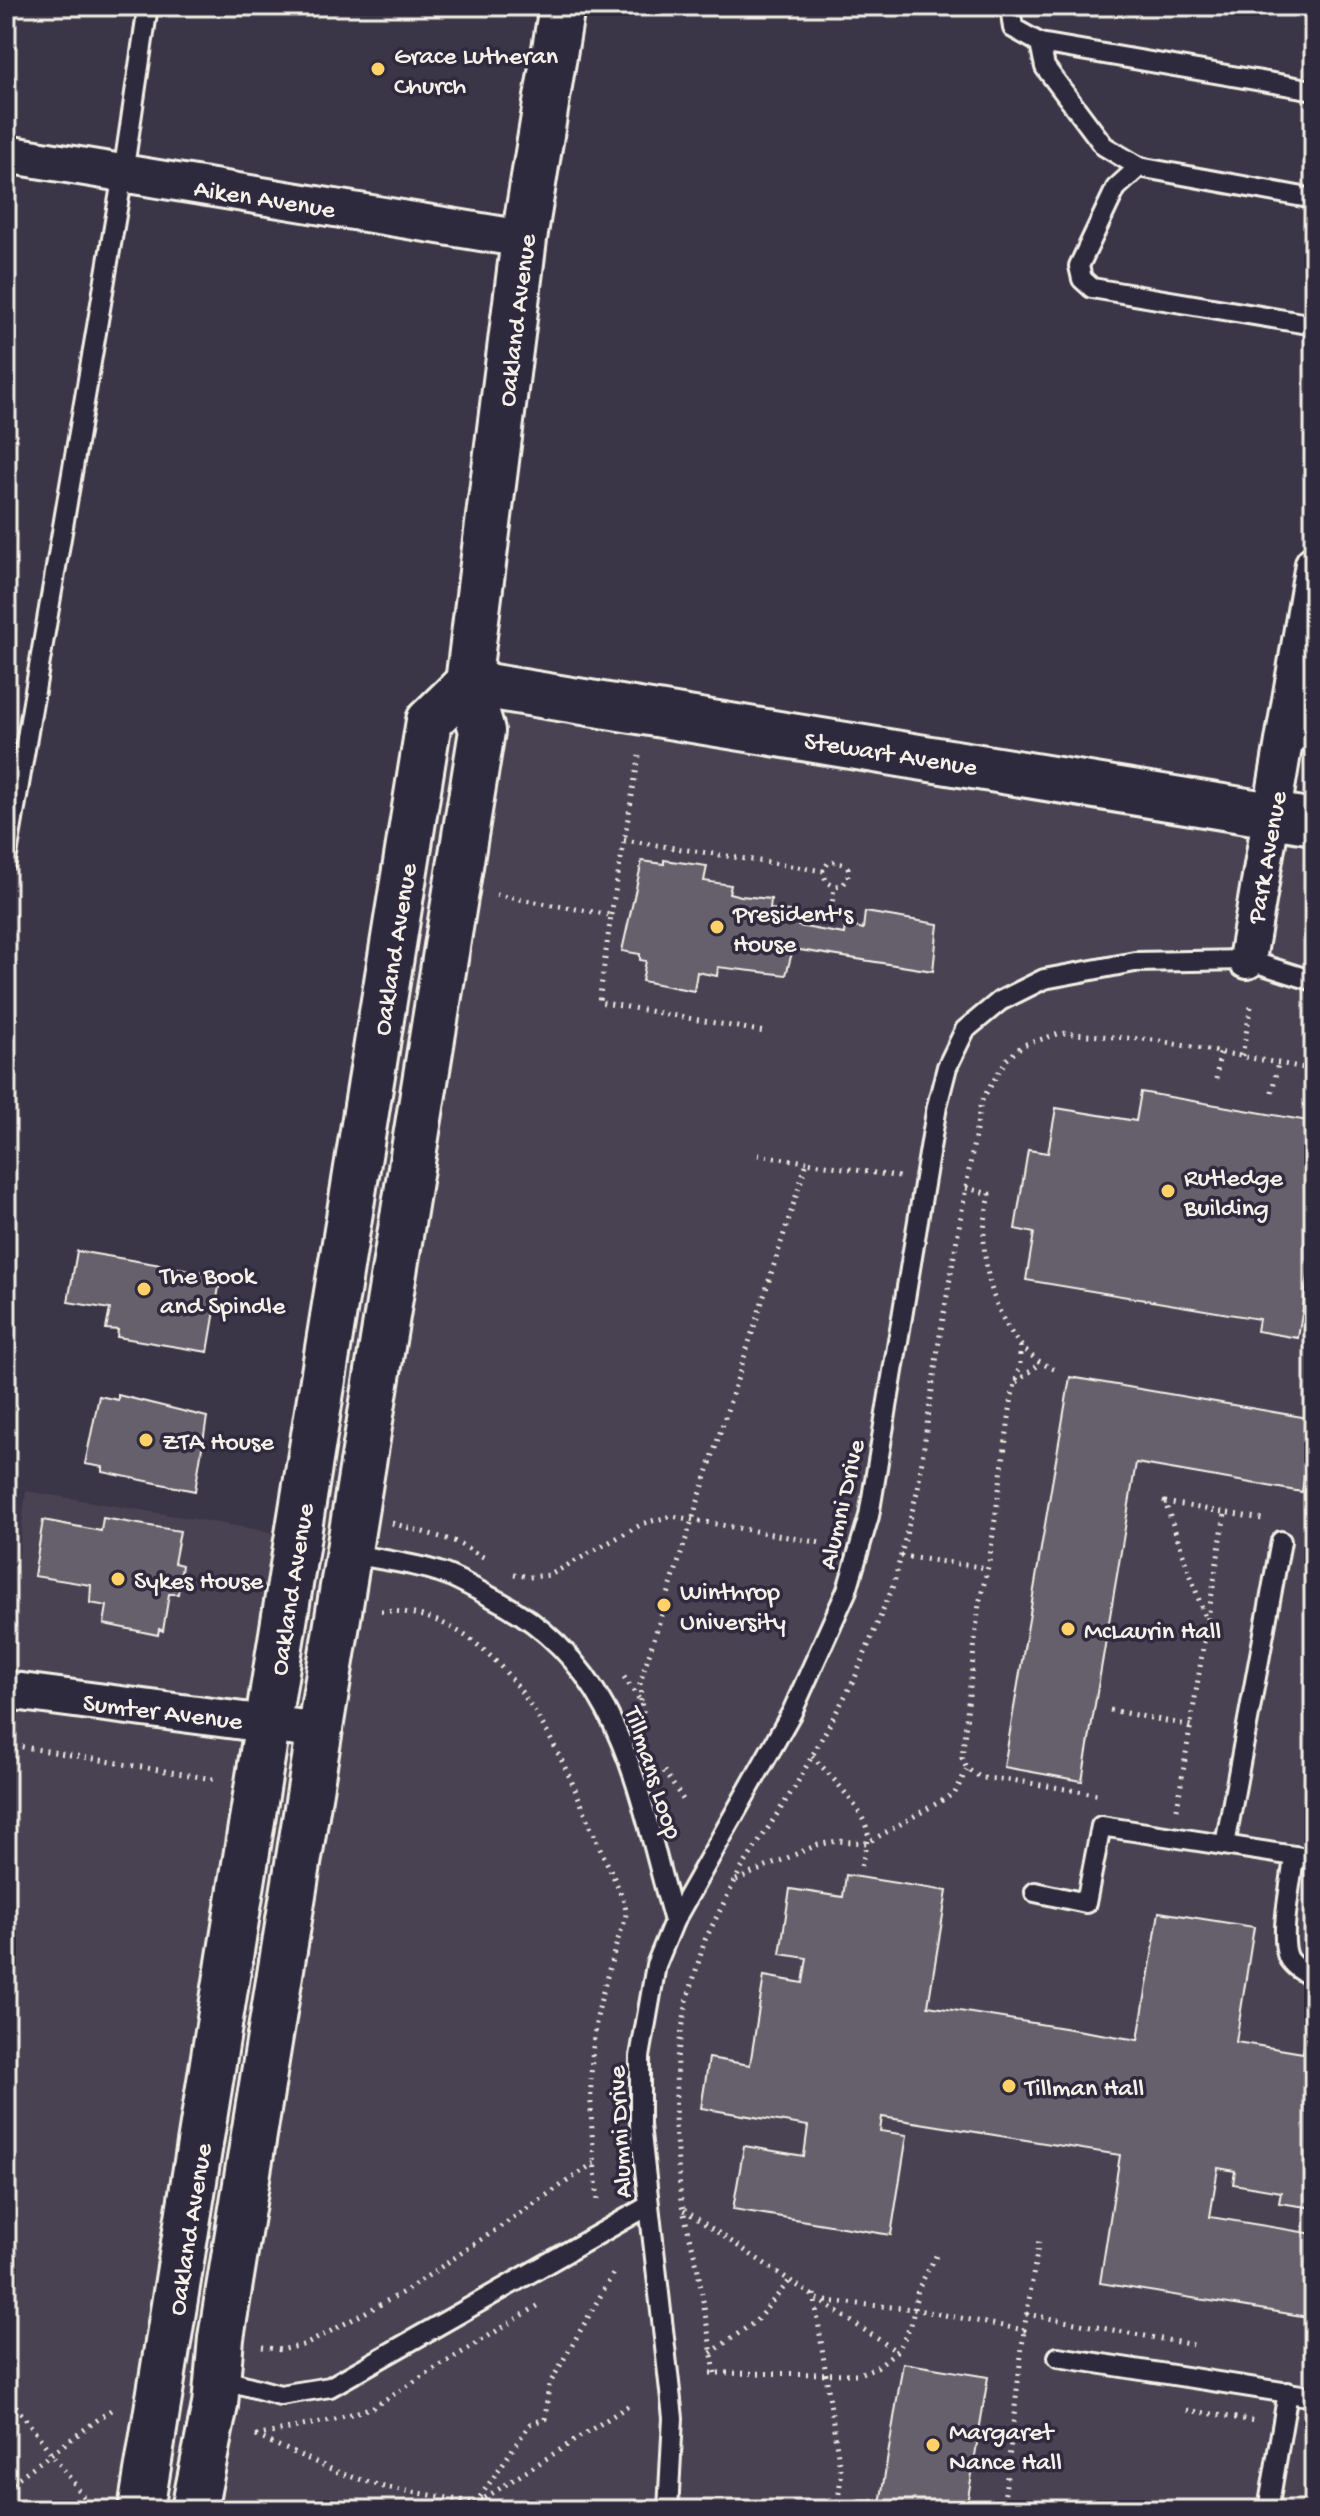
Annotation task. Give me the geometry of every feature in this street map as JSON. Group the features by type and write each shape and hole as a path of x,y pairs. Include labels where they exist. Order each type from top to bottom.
{"main road":[{"name":"Oakland Avenue","path":"194,2510 218,2378 221,2338 482,731 468,683 524,239 562,6"},
{"name":"Oakland Avenue","path":"141,2510 429,721 468,683"},
{"name":"Stewart Avenue","path":"468,683 1294,818"},
{"path":"298,1543 350,1553"}],"street":[{"name":"Aiken Avenue","path":"6,154 524,239"},
{"name":"Park Avenue","path":"1247,960 1294,818 1314,564"},
{"name":"Sumter Avenue","path":"6,1690 320,1731"}],"lane":[{"path":"6,861 123,174 148,6"},
{"path":"1010,6 1013,28 1040,43 1314,90"},
{"path":"1040,43 1045,67 1104,146 1139,167 1314,199"},
{"path":"1139,167 1116,188 1079,266 1082,279 1092,288 1314,325"},
{"name":"Alumni Drive","path":"668,2510 673,2418 640,2125 640,2057 656,1965 674,1921 792,1712 847,1590 869,1516 924,1183 947,1067 965,1030 1000,1001 1044,979 1135,962 1247,960 1314,981"},
{"path":"1225,1845 1281,1541"},
{"name":"Tillmans Loop","path":"350,1553 441,1572 512,1607 565,1649 600,1694 625,1748 674,1921"},
{"path":"1035,1892 1086,1903 1101,1826 1314,1859"},
{"path":"1294,1856 1285,1930 1288,1957 1299,1971 1314,1978"},
{"path":"218,2378 280,2395 330,2387 648,2206"},
{"path":"1058,2357 1314,2397"},
{"path":"1268,2510 1288,2392"}],"path":[{"path":"624,753 654,758"},
{"path":"639,756 599,1002 765,1032"},
{"path":"624,840 823,871"},
{"path":"837,861 848,868 848,878 843,885 834,886 826,881 823,871 828,863 837,861"},
{"path":"491,910 495,880"},
{"path":"830,925 834,886"},
{"path":"493,895 611,915"},
{"path":"1310,928 1314,901"},
{"path":"1242,1056 1252,1001"},
{"path":"937,2254 918,2289 911,2325 896,2351 877,2367 859,2374 713,2373 683,2209 675,2126 677,2058 687,2001 705,1940 736,1880 812,1756 854,1680 894,1583 918,1488 926,1418 981,1102 1006,1060 1023,1045 1061,1033 1105,1034 1305,1068 1314,1074"},
{"path":"1216,1079 1220,1052"},
{"path":"1272,1092 1278,1063"},
{"path":"758,1155 924,1183"},
{"path":"641,1702 640,1683 694,1520 733,1384 807,1162"},
{"path":"966,1188 990,1194 984,1245 998,1305 1020,1346 1040,1364 1057,1370"},
{"path":"1020,1346 1020,1364 970,1671 962,1758 967,1769 982,1778 1106,1796"},
{"path":"1015,1384 1021,1375 1040,1364"},
{"path":"1208,1626 1165,1502 1270,1521"},
{"path":"389,1522 392,1507"},
{"path":"1165,1807 1180,1810 1225,1513"},
{"path":"514,1574 529,1577 550,1575 644,1523 672,1516 821,1543"},
{"path":"901,1556 988,1568"},
{"path":"372,1612 408,1611 441,1621 473,1642 514,1682 545,1727 567,1767 626,1912 595,2029 590,2083 598,2200"},
{"path":"1110,1710 1192,1726"},
{"path":"6,1744 220,1780"},
{"path":"812,1756 835,1780 862,1818 868,1835 861,1866"},
{"path":"736,1880 817,1845 837,1841 867,1843 955,1793 967,1769"},
{"path":"261,2347 281,2350 307,2344 407,2290 594,2163"},
{"path":"683,2209 826,2301 896,2351"},
{"path":"1003,2510 1026,2314 1039,2240"},
{"path":"471,2510 530,2424 545,2419 549,2385 613,2274"},
{"path":"711,2353 756,2321 791,2279"},
{"path":"813,2293 841,2476 837,2510"},
{"path":"826,2301 913,2309 1024,2330"},
{"path":"1026,2314 1194,2345"},
{"path":"1019,2382 1027,2384"},
{"path":"6,2393 94,2510"},
{"path":"479,2502 631,2404"},
{"path":"6,2487 118,2405"},
{"path":"1187,2410 1255,2421"},
{"path":"244,2430 340,2473 384,2487 538,2510"},
{"path":"479,2502 486,2510"}],"shaded area":[{"name":"Winthrop University","path":"454,676 1314,821 1314,2510 6,2510 6,1672 26,1491 307,1538"}],"building":[{"name":"President's House","path":"664,860 707,866 704,881 731,885 729,893 771,899 770,909 798,912 798,926 844,934 845,924 863,929 865,912 938,924 933,971 793,949 786,975 718,967 717,976 697,972 694,991 642,981 646,961 640,960 640,954 622,951 642,861 664,864"},
{"name":"Rutledge Building","path":"1141,1092 1314,1122 1314,1242 1298,1338 1257,1331 1259,1319 1026,1280 1034,1233 1015,1229 1028,1150 1048,1153 1056,1108 1136,1121"},
{"name":"The Book and Spindle","path":"77,1251 221,1275 208,1352 117,1337 118,1330 106,1329 110,1309 68,1302"},
{"name":"McLaurin Hall","path":"1070,1377 1314,1419 1302,1492 1136,1463 1082,1781 1004,1767"},
{"name":"ZTA House","path":"118,1395 207,1417 195,1491 103,1472 103,1467 85,1464 99,1396 118,1400"},
{"name":"Sykes House","path":"103,1518 180,1531 174,1563 182,1565 178,1594 169,1594 163,1631 159,1629 158,1635 104,1624 107,1606 90,1603 91,1585 34,1576 43,1520 101,1531"},
{"name":"Tillman Hall","path":"846,1875 947,1891 928,2006 1138,2040 1159,1912 1254,1927 1236,2042 1303,2053 1306,2029 1314,2030 1314,2208 1279,2203 1281,2192 1233,2184 1235,2171 1218,2168 1210,2217 1314,2234 1314,2318 1100,2283 1120,2155 882,2117 880,2131 907,2135 891,2235 733,2209 744,2146 804,2156 808,2126 701,2108 709,2058 750,2065 764,1976 803,1983 807,1958 780,1954 790,1889 843,1897"},
{"name":"Margaret Nance Hall","path":"903,2363 988,2377 966,2510 879,2510"}],"place":[{"name":"Grace Lutheran Church","path":"378,69"},
{"name":"President's House","path":"717,927"},
{"name":"Rutledge Building","path":"1168,1191"},
{"name":"The Book and Spindle","path":"144,1289"},
{"name":"ZTA House","path":"146,1440"},
{"name":"Sykes House","path":"118,1579"},
{"name":"Winthrop University","path":"664,1605"},
{"name":"McLaurin Hall","path":"1068,1629"},
{"name":"Tillman Hall","path":"1009,2086"},
{"name":"Margaret Nance Hall","path":"933,2445"}]}
